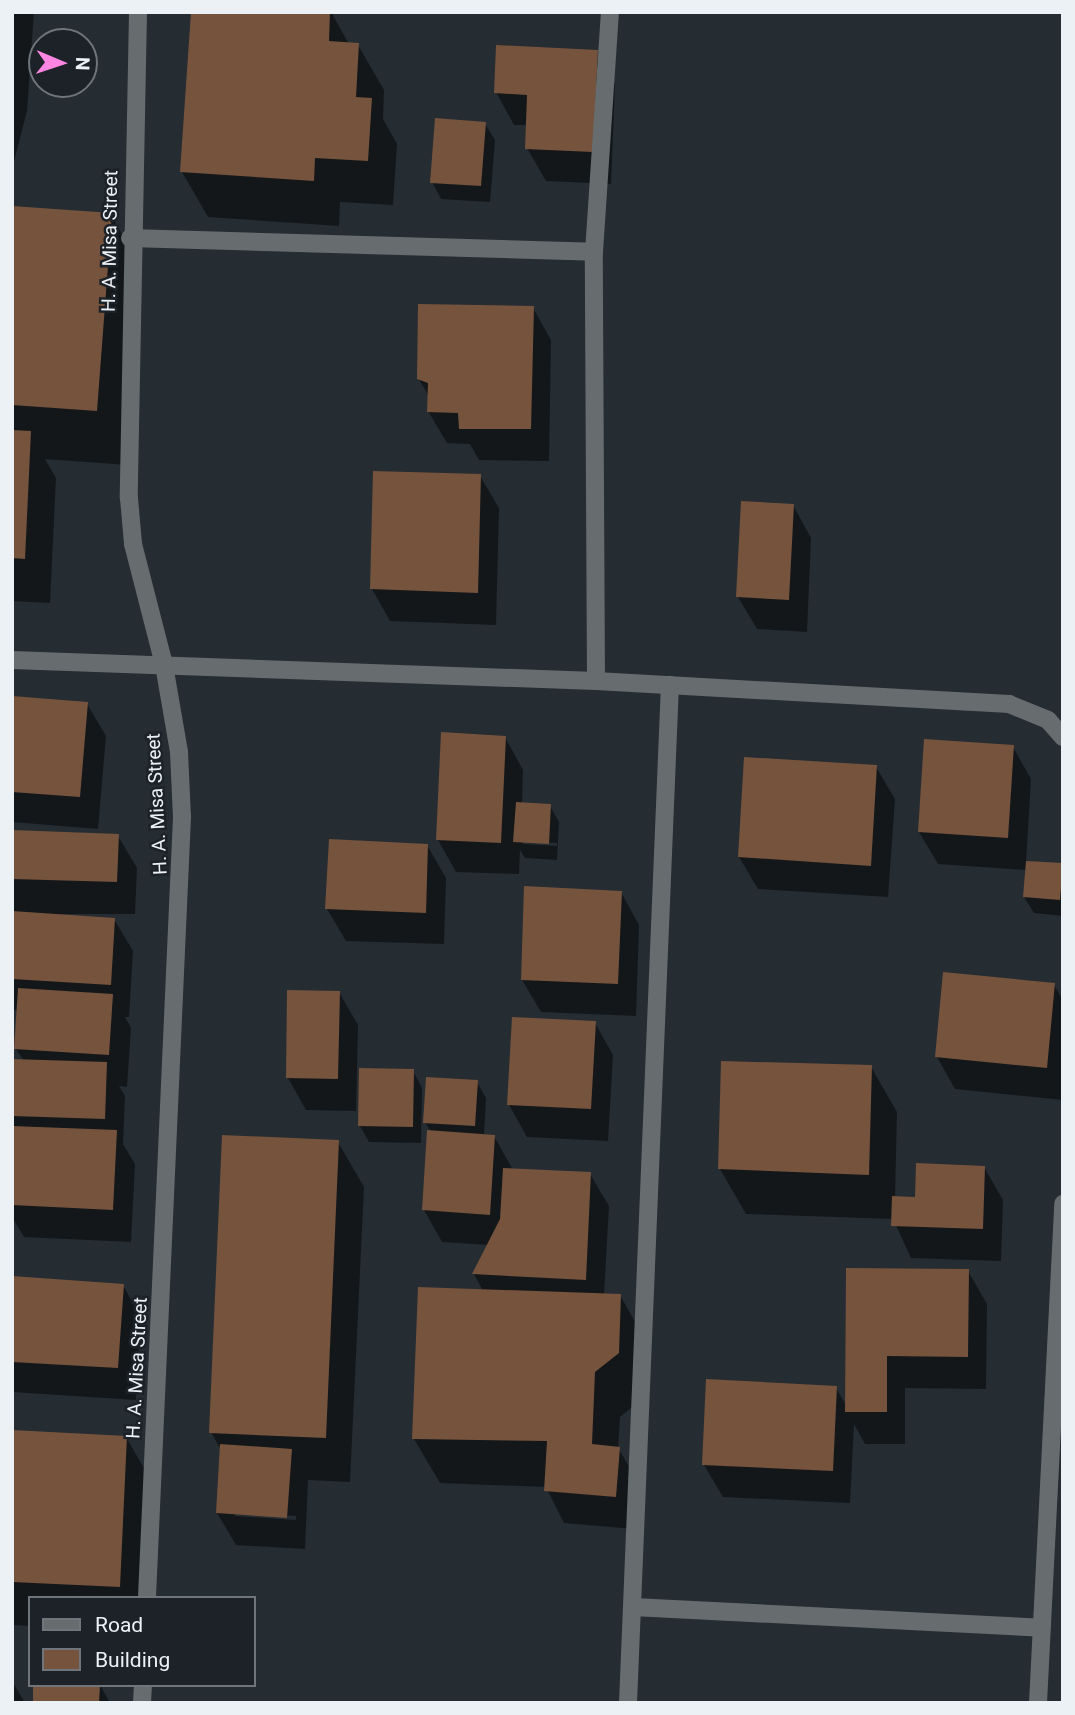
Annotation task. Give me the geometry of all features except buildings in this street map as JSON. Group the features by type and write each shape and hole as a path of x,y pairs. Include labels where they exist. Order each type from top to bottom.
{"street":[{"name":"H. A. Misa Street","path":"138,12 130,238 129,498 144,600 164,665 179,752 181,888 147,1596"},
{"path":"596,681 594,252 610,12"},
{"path":"130,238 594,252"},
{"path":"12,660 596,681 1009,704 1048,720 1063,737"},
{"path":"628,1703 670,685"},
{"path":"1038,1703 1063,1204"},
{"path":"633,1607 1041,1628"}]}
